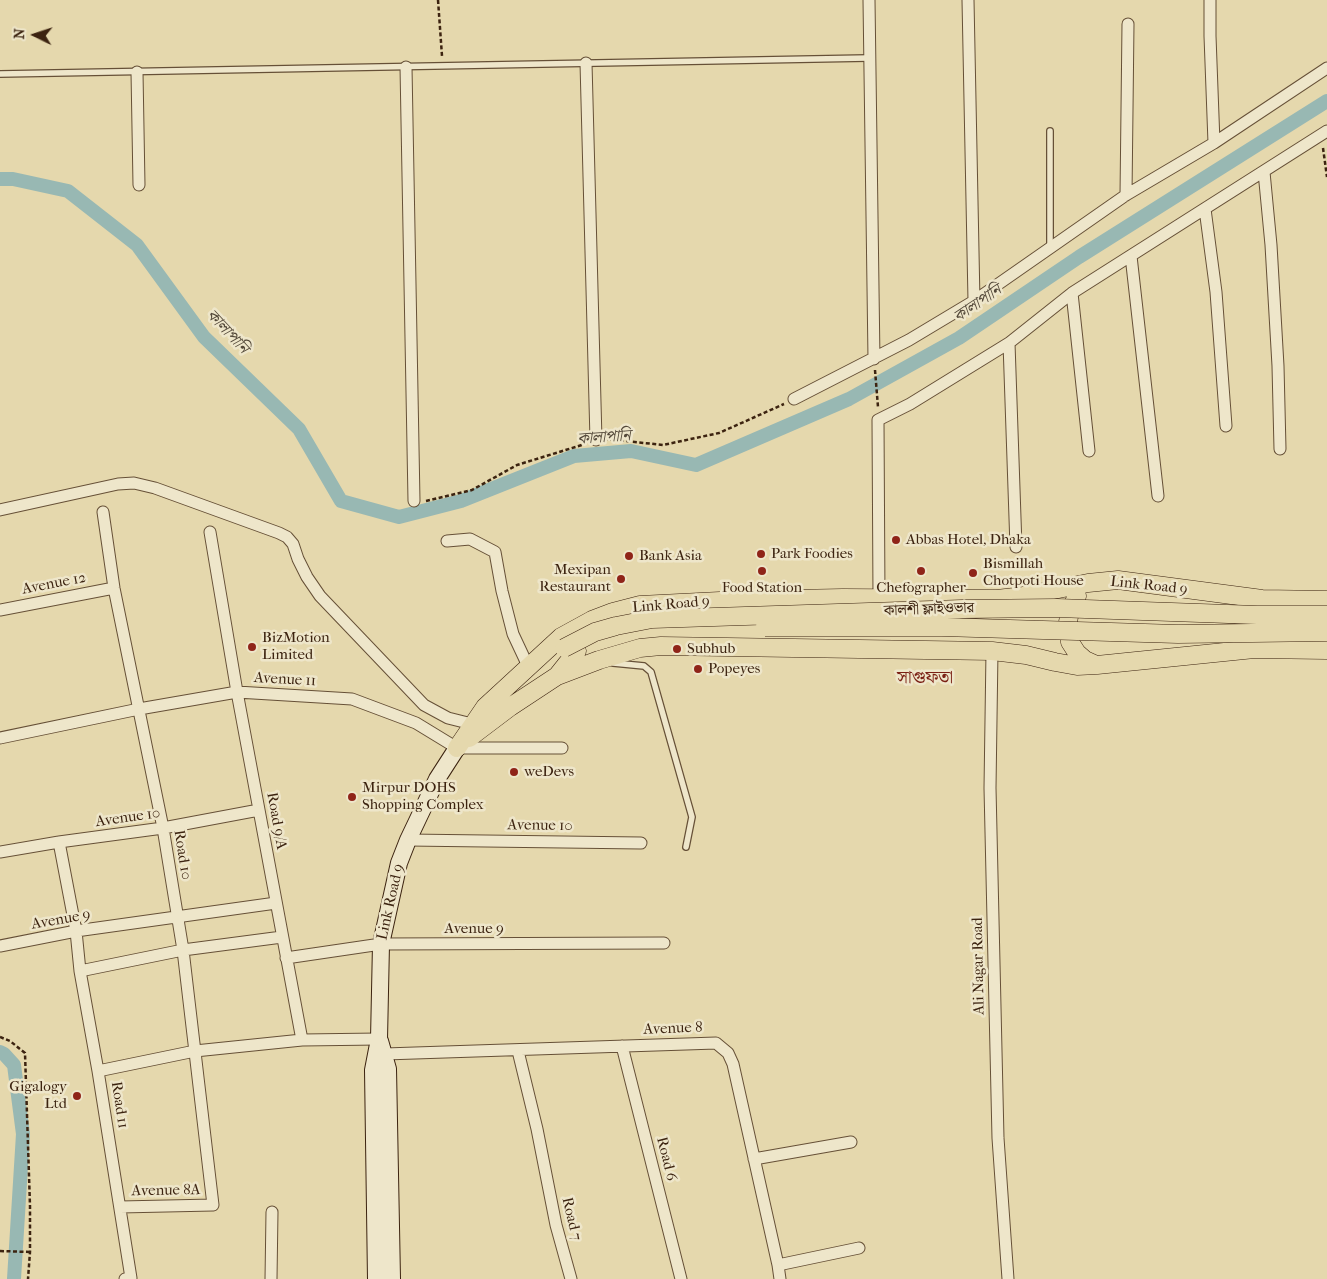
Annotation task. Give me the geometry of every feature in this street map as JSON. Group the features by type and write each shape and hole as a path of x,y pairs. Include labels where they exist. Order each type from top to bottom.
{"main road":[{"name":"Link Road 9","path":"392,1279 388,1069 382,1046 381,944 400,863 408,840 436,779 472,724 485,707 561,637 592,620 640,605 740,600 997,599 1024,596 1088,582 1118,580 1262,599 1327,600"},
{"path":"1088,582 1070,611 1069,635 1070,642 1076,652 1085,660 1097,665"},
{"name":"কালশী ফ্লাইওভার","path":"533,662 570,650 595,632 616,626 652,620 953,609 1057,608 1327,616"},
{"path":"557,676 570,650 607,637 664,627 942,627 1178,634 1327,632"},
{"name":"Link Road 9","path":"457,748 510,707 557,676 599,660 640,648 661,646 992,651 1026,655 1077,666 1254,649 1327,650"},
{"name":"Link Road 9","path":"376,1279 373,1070 382,1046"}],"street":[{"path":"868,0 874,364"},
{"path":"968,0 974,301"},
{"path":"1210,0 1214,143"},
{"path":"1126,195 1128,24"},
{"path":"586,64 596,440"},
{"path":"406,67 414,501"},
{"path":"794,399 874,364 974,301 1126,195 1214,143 1327,68"},
{"path":"137,72 139,185"},
{"path":"879,598 878,420 910,404 1009,343 1072,294 1324,133"},
{"path":"1264,172 1278,366 1280,449"},
{"path":"1206,209 1216,292 1226,426"},
{"path":"1131,256 1158,496"},
{"path":"1072,294 1089,451"},
{"path":"1009,343 1016,547"},
{"path":"0,510 118,484 134,483 155,488 279,533 287,537 293,544 306,577 320,596 424,705 448,718 472,724"},
{"name":"Road 10","path":"103,512 114,588 163,828 176,917 183,950 213,1205"},
{"name":"Road 9/A","path":"210,532 237,692 302,1040"},
{"path":"447,541 470,539 495,552 502,591 513,634 533,662"},
{"name":"Avenue 12","path":"0,610 114,588"},
{"name":"Ali Nagar Road","path":"992,651 990,798 998,1138 1008,1279"},
{"name":"Avenue 11","path":"0,738 139,709 237,692 352,699 416,723 457,748"},
{"path":"457,748 562,748"},
{"name":"Avenue 10","path":"0,852 163,828 259,810"},
{"name":"Avenue 10","path":"408,840 641,843"},
{"name":"Road 11","path":"59,842 76,931 80,971 131,1278 125,1279"},
{"name":"Avenue 9","path":"0,946 76,931 276,903"},
{"path":"80,971 183,950 282,937"},
{"name":"Avenue 9","path":"286,958 381,944 664,942"},
{"path":"98,1071 195,1051 302,1040 382,1046"},
{"name":"Avenue 8","path":"382,1046 518,1051 716,1043 728,1053 733,1064 780,1279"},
{"name":"Road 6","path":"622,1046 680,1279"},
{"name":"Road 7","path":"518,1051 556,1225 572,1279"},
{"path":"754,1159 851,1142"},
{"name":"Avenue 8A","path":"120,1207 213,1205"},
{"path":"271,1279 272,1212"},
{"path":"778,1265 859,1248"}],"lane":[{"path":"0,74 868,58"},
{"path":"1050,131 1050,248"},
{"path":"599,660 644,666 651,672 692,817 686,848"}],"path":[{"path":"438,0 442,66"},
{"path":"1324,133 1327,177"},
{"path":"874,364 878,407"},
{"path":"414,501 426,502 472,490 517,465 596,440 663,445 719,434 794,399"},
{"path":"0,1037 10,1041 25,1053 30,1206 28,1279"},
{"path":"0,1250 30,1252"}],"waterway":[{"name":"কালাপানি","path":"0,179 13,179 68,191 137,245 204,337 299,429 341,501 399,517 461,501 574,456 631,451 696,465 849,399 959,338 1079,257 1327,101"},
{"path":"0,1052 14,1065 23,1134 14,1279"}],"place":[{"name":"Abbas Hotel, Dhaka","path":"896,540"},
{"name":"Park Foodies","path":"761,554"},
{"name":"Bank Asia","path":"629,556"},
{"name":"Food Station","path":"762,571"},
{"name":"Chefographer","path":"921,571"},
{"name":"Bismillah Chotpoti House","path":"973,573"},
{"name":"Mexipan Restaurant","path":"621,579"},
{"name":"BizMotion Limited","path":"252,647"},
{"name":"Subhub","path":"677,649"},
{"name":"Popeyes","path":"698,669"},
{"name":"weDevs","path":"514,772"},
{"name":"Mirpur DOHS Shopping Complex","path":"352,797"},
{"name":"Gigalogy Ltd","path":"77,1096"}],"district":[{"name":"সাগুফতা","path":"925,679"}]}
